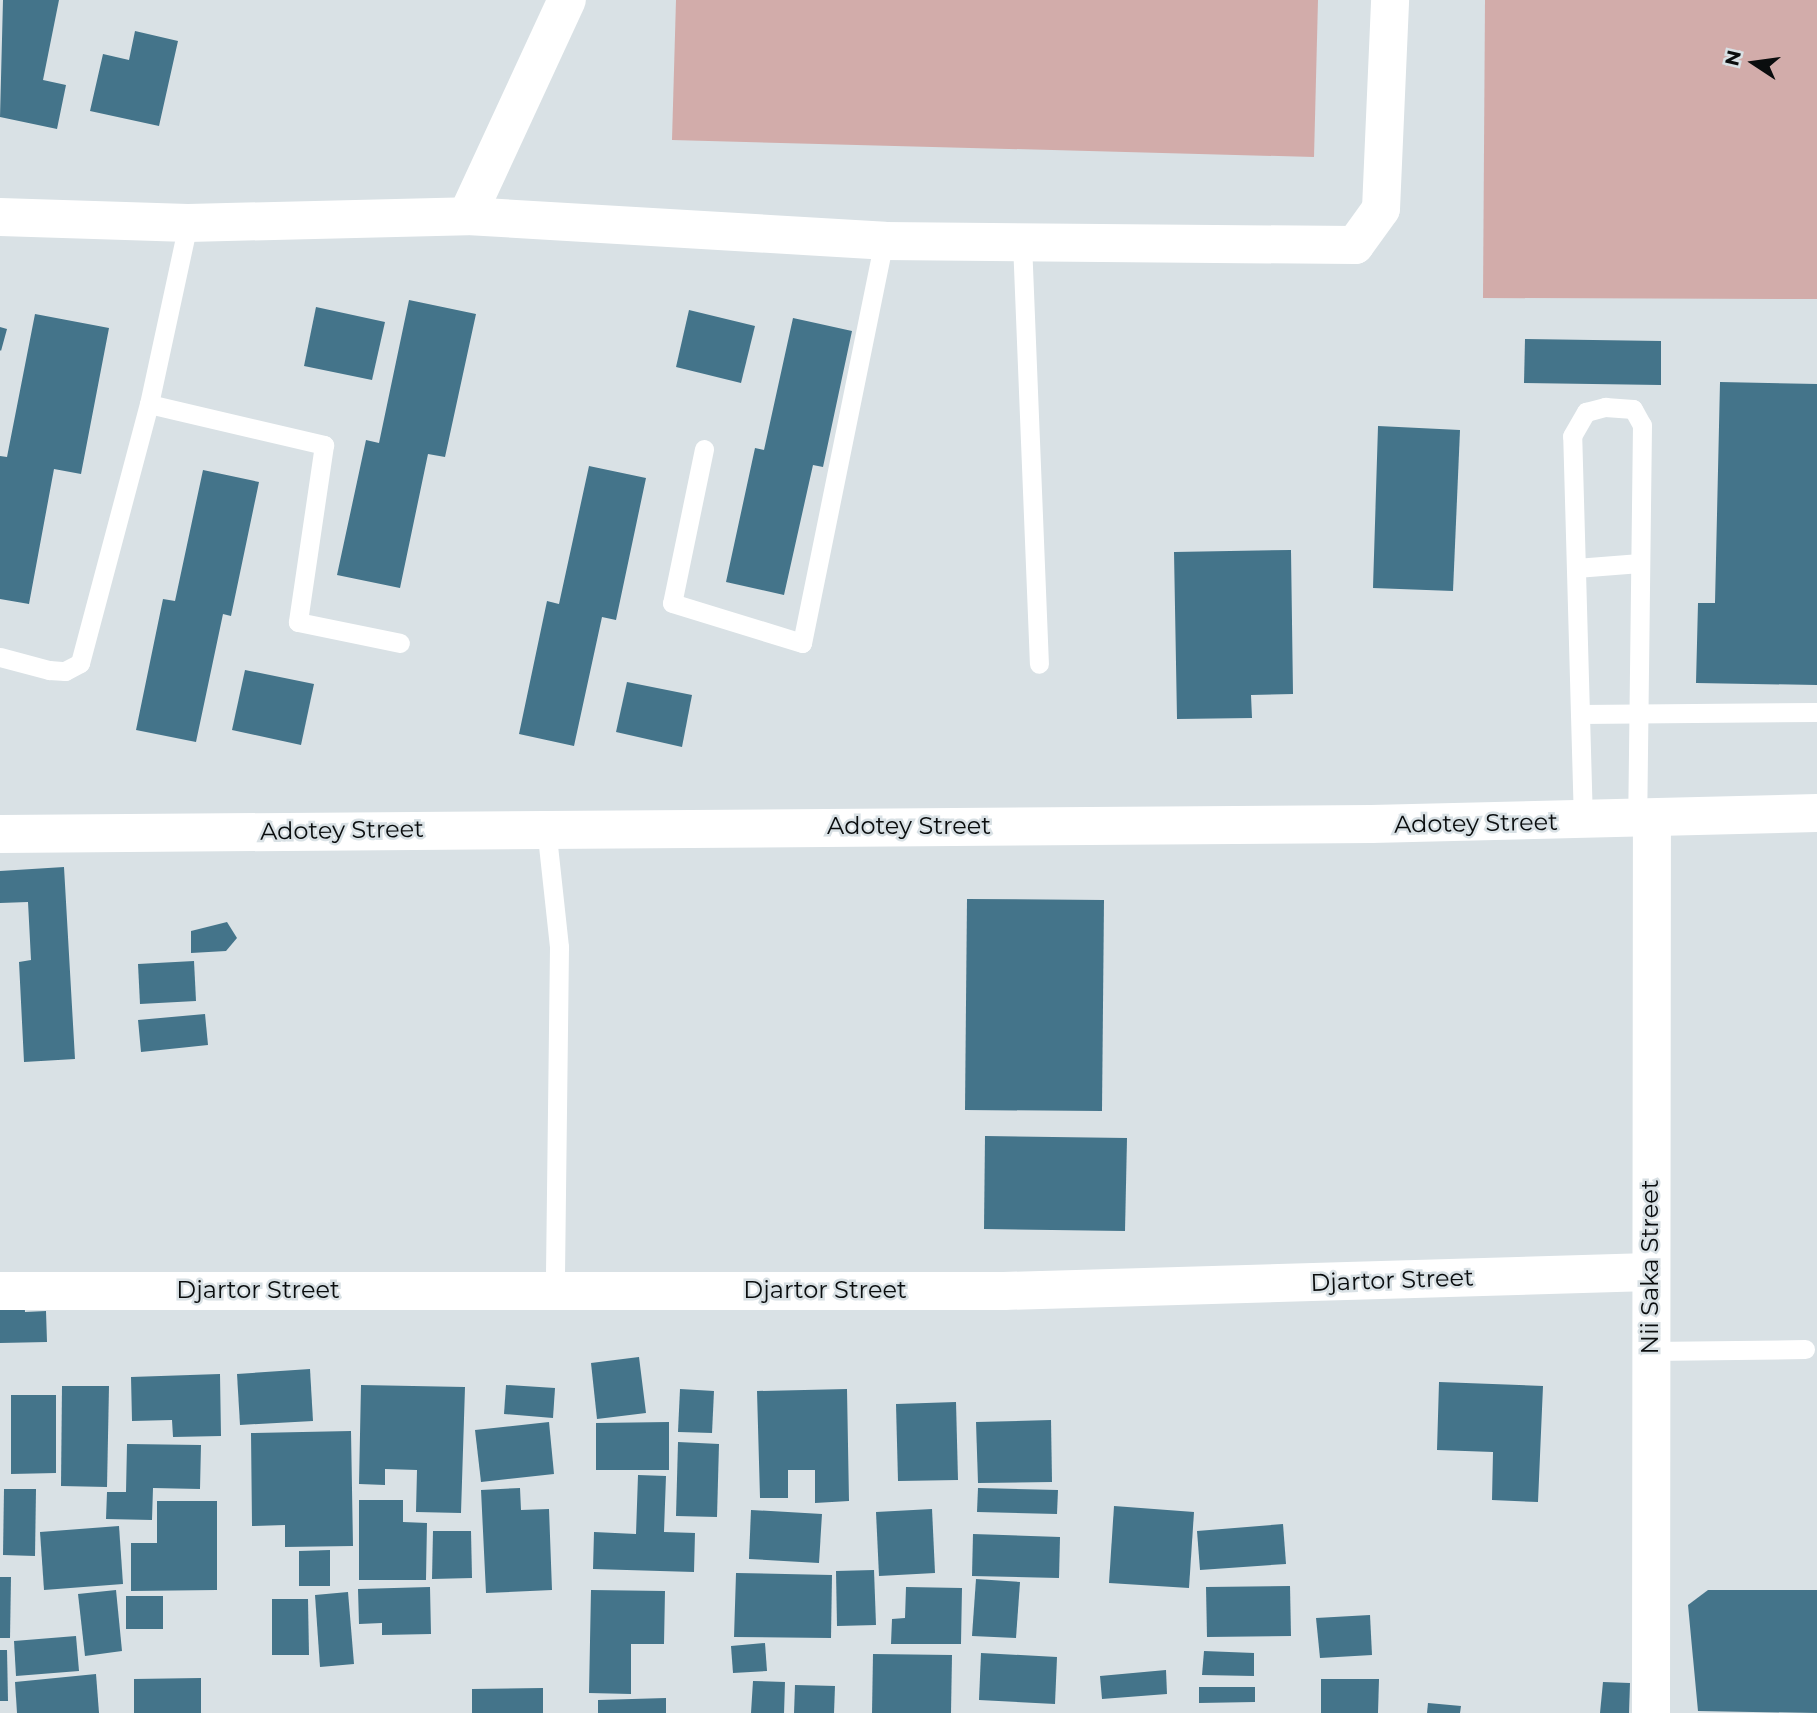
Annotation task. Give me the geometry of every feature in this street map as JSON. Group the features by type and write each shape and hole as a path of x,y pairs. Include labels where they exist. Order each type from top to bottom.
{"street":[{"path":"467,216 567,0"},
{"path":"0,217 188,223 467,216 884,240 1355,245 1381,209 1390,0"},
{"name":"Adotey Street","path":"0,834 545,827 1583,822 1817,813"},
{"name":"Nii Saka Street","path":"1644,821 1650,1272 1651,1713"},
{"name":"Djartor Street","path":"0,1291 1004,1291 1650,1272"}],"lane":[{"path":"0,657 49,670 65,671 80,663 149,404 188,223"},
{"path":"704,449 672,603 802,643 884,240"},
{"path":"1022,242 1039,664"},
{"path":"149,404 324,445 298,622 400,643"},
{"path":"1583,822 1572,436 1586,412 1605,407 1633,409 1642,425 1638,712 1644,821"},
{"path":"1576,568 1640,563"},
{"path":"1580,714 1817,712"},
{"path":"545,827 559,947 555,1290"},
{"path":"1650,1351 1805,1349"}],"shaded area":[{"path":"676,0 1318,0 1314,157 672,140"},
{"path":"1485,0 1817,0 1817,299 1483,298"}],"building":[{"path":"3,0 59,0 43,80 66,85 57,129 0,117"},
{"path":"135,31 178,41 159,126 90,111 103,54 129,60"},
{"path":"409,300 476,314 445,457 428,454 400,588 337,575 366,440 379,443"},
{"path":"316,307 385,322 372,380 304,366"},
{"path":"689,310 755,326 741,383 676,367"},
{"path":"35,314 109,328 81,474 54,469 29,604 0,599 0,456 7,457"},
{"path":"793,318 852,331 823,467 813,465 784,595 726,582 755,448 764,450"},
{"path":"0,327 7,329 1,351 0,350"},
{"path":"1525,339 1661,341 1661,385 1524,383"},
{"path":"1720,382 1817,384 1817,685 1696,683 1698,603 1715,603"},
{"path":"1378,426 1460,430 1453,591 1373,588"},
{"path":"589,466 646,478 616,620 602,617 574,746 519,734 547,601 559,604"},
{"path":"203,470 259,482 231,616 223,614 196,742 136,730 163,599 175,601"},
{"path":"1291,550 1293,694 1251,695 1252,718 1177,719 1174,552"},
{"path":"245,670 314,684 301,745 232,730"},
{"path":"627,682 692,695 682,747 616,732"},
{"path":"64,867 75,1059 24,1062 19,962 31,960 28,902 0,903 0,871"},
{"path":"967,899 1104,900 1102,1111 965,1110"},
{"path":"227,922 237,938 226,951 191,953 191,931"},
{"path":"194,961 196,1001 140,1004 138,964"},
{"path":"205,1014 208,1045 141,1052 138,1020"},
{"path":"985,1136 1127,1138 1125,1231 984,1229"},
{"path":"24,1295 25,1312 46,1311 47,1342 0,1343 0,1296"},
{"path":"639,1357 646,1413 597,1419 591,1363"},
{"path":"310,1369 313,1421 240,1425 237,1374"},
{"path":"220,1374 221,1436 173,1437 172,1420 132,1421 131,1377"},
{"path":"1439,1382 1543,1386 1538,1502 1492,1500 1493,1452 1437,1450"},
{"path":"361,1385 465,1387 461,1513 416,1512 417,1470 385,1469 385,1485 359,1484"},
{"path":"506,1385 555,1388 553,1418 504,1414"},
{"path":"62,1386 109,1386 107,1487 61,1486"},
{"path":"680,1389 714,1391 712,1433 678,1432"},
{"path":"847,1389 849,1501 815,1503 815,1470 788,1470 788,1498 760,1498 757,1391"},
{"path":"11,1395 56,1395 56,1473 11,1474"},
{"path":"956,1402 958,1480 898,1481 896,1404"},
{"path":"1051,1420 1052,1482 978,1483 976,1422"},
{"path":"549,1422 554,1474 481,1482 475,1430"},
{"path":"669,1422 669,1470 596,1470 596,1423"},
{"path":"351,1431 353,1546 285,1547 285,1525 252,1526 251,1433"},
{"path":"678,1442 719,1444 717,1517 676,1516"},
{"path":"127,1444 201,1445 200,1489 153,1488 152,1520 106,1519 107,1492 126,1492"},
{"path":"638,1475 666,1476 664,1532 695,1533 694,1572 593,1569 594,1532 636,1534"},
{"path":"520,1488 521,1510 549,1509 552,1590 486,1593 481,1490"},
{"path":"978,1488 1058,1490 1057,1514 977,1512"},
{"path":"4,1489 36,1489 35,1556 3,1555"},
{"path":"359,1500 403,1500 403,1522 427,1523 426,1580 359,1580"},
{"path":"157,1501 217,1501 217,1590 131,1591 131,1543 157,1543"},
{"path":"1114,1506 1194,1512 1189,1588 1109,1583"},
{"path":"932,1509 935,1573 879,1576 876,1512"},
{"path":"751,1510 822,1514 819,1563 749,1559"},
{"path":"1283,1524 1286,1564 1200,1570 1197,1531"},
{"path":"119,1526 123,1584 44,1590 40,1532"},
{"path":"433,1531 471,1531 472,1578 432,1579"},
{"path":"973,1534 1060,1537 1059,1578 972,1576"},
{"path":"330,1550 330,1586 299,1586 299,1551"},
{"path":"874,1570 876,1625 837,1626 836,1571"},
{"path":"736,1573 832,1575 831,1638 734,1637"},
{"path":"0,1577 11,1577 10,1638 0,1638"},
{"path":"976,1579 1020,1582 1016,1638 972,1636"},
{"path":"1290,1586 1291,1636 1207,1637 1206,1587"},
{"path":"430,1587 431,1634 382,1635 382,1623 359,1624 358,1589"},
{"path":"906,1587 962,1588 961,1644 891,1644 892,1619 905,1618"},
{"path":"116,1590 122,1651 85,1656 78,1594"},
{"path":"591,1590 665,1591 664,1644 631,1644 631,1694 589,1693"},
{"path":"1708,1590 1817,1590 1817,1713 1698,1711 1688,1605"},
{"path":"348,1592 354,1664 320,1667 315,1595"},
{"path":"126,1596 163,1596 163,1629 126,1629"},
{"path":"272,1599 308,1599 309,1655 272,1655"},
{"path":"1370,1615 1372,1655 1320,1658 1316,1618"},
{"path":"76,1636 79,1671 16,1676 14,1641"},
{"path":"765,1643 767,1671 733,1673 731,1646"},
{"path":"0,1650 7,1650 8,1701 0,1701"},
{"path":"1204,1651 1254,1653 1254,1676 1202,1675"},
{"path":"981,1653 1057,1657 1055,1704 979,1700"},
{"path":"873,1654 952,1655 951,1713 872,1713"},
{"path":"1166,1670 1167,1694 1102,1699 1100,1676"},
{"path":"96,1674 99,1713 17,1713 15,1682"},
{"path":"201,1678 201,1713 134,1713 134,1679"},
{"path":"1321,1679 1379,1679 1378,1713 1321,1713"},
{"path":"753,1681 785,1682 784,1713 751,1713"},
{"path":"1603,1682 1630,1683 1629,1713 1600,1713"},
{"path":"795,1685 835,1686 834,1713 794,1713"},
{"path":"1199,1687 1255,1687 1255,1702 1199,1703"},
{"path":"543,1688 543,1713 472,1713 472,1689"},
{"path":"666,1698 666,1713 598,1713 598,1700"},
{"path":"1428,1703 1461,1706 1460,1713 1427,1713"}]}
